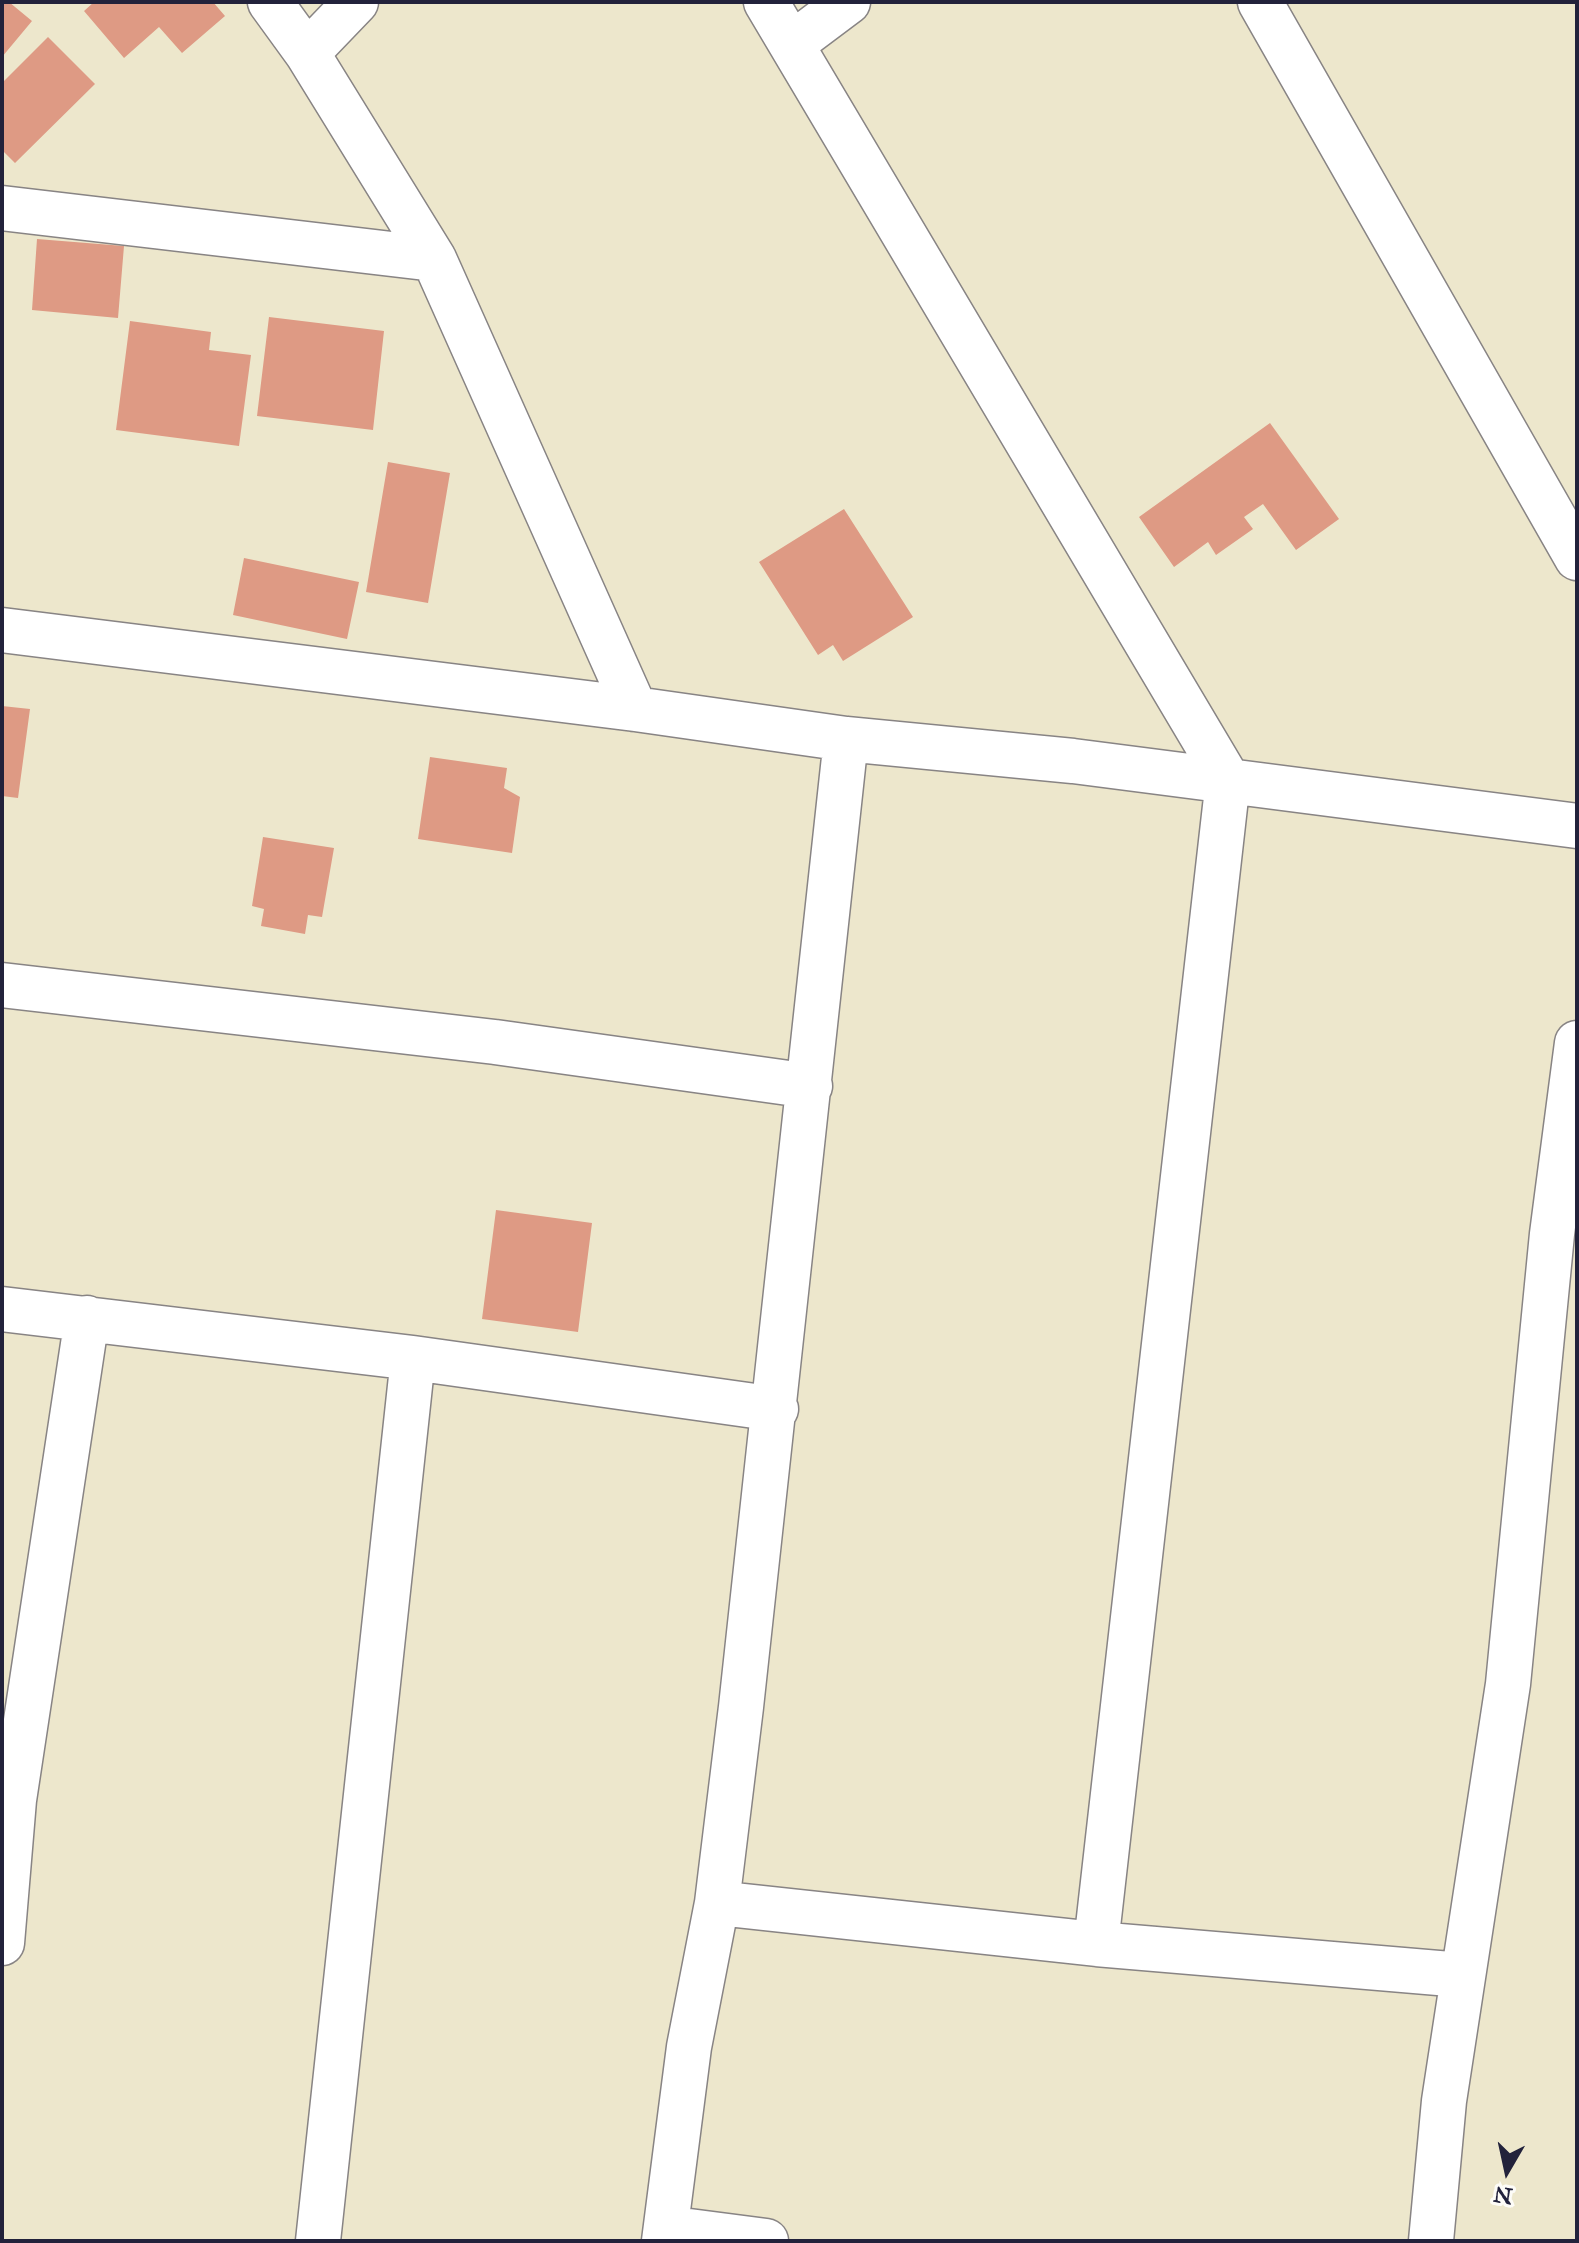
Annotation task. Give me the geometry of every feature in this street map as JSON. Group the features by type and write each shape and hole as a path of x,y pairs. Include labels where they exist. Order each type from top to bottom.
{"street":[{"path":"270,2 307,53 434,259 635,709"},
{"path":"307,53 356,2"},
{"path":"766,2 912,252 1113,580 1228,780 1096,1944"},
{"path":"792,44 848,2"},
{"path":"1260,2 1577,558"},
{"path":"2,208 434,259"},
{"path":"2,630 635,709 846,739 1228,780 1577,826"},
{"path":"766,2241 665,2234 689,2047 717,1903 776,1409 846,739"},
{"path":"2,985 495,1042 810,1086"},
{"path":"1431,2241 1462,1975 1508,1684 1552,1234 1577,1043"},
{"path":"2,1309 413,1358 776,1409"},
{"path":"2,1943 14,1800 87,1318"},
{"path":"318,2241 413,1358"},
{"path":"717,1903 1096,1944 1462,1975"}],"building":[{"path":"2,2 9,2 32,21 2,57"},
{"path":"94,2 213,2 225,16 182,53 159,27 124,58 84,11"},
{"path":"48,37 95,84 15,163 2,150 2,83"},
{"path":"37,239 124,246 118,318 32,310"},
{"path":"269,317 384,331 373,430 257,416"},
{"path":"130,321 211,332 209,350 251,355 239,446 116,430"},
{"path":"1270,423 1339,519 1296,550 1263,504 1244,517 1253,529 1216,555 1208,542 1174,567 1139,517"},
{"path":"388,462 450,473 428,603 366,592"},
{"path":"844,509 913,617 843,661 833,645 818,655 759,562"},
{"path":"244,558 359,582 347,639 233,615"},
{"path":"2,706 30,709 18,798 2,796"},
{"path":"430,757 507,768 504,788 520,797 512,853 418,839"},
{"path":"263,837 334,848 322,917 308,915 305,934 261,926 264,909 252,906"},
{"path":"496,1210 592,1223 578,1332 482,1319"}]}
